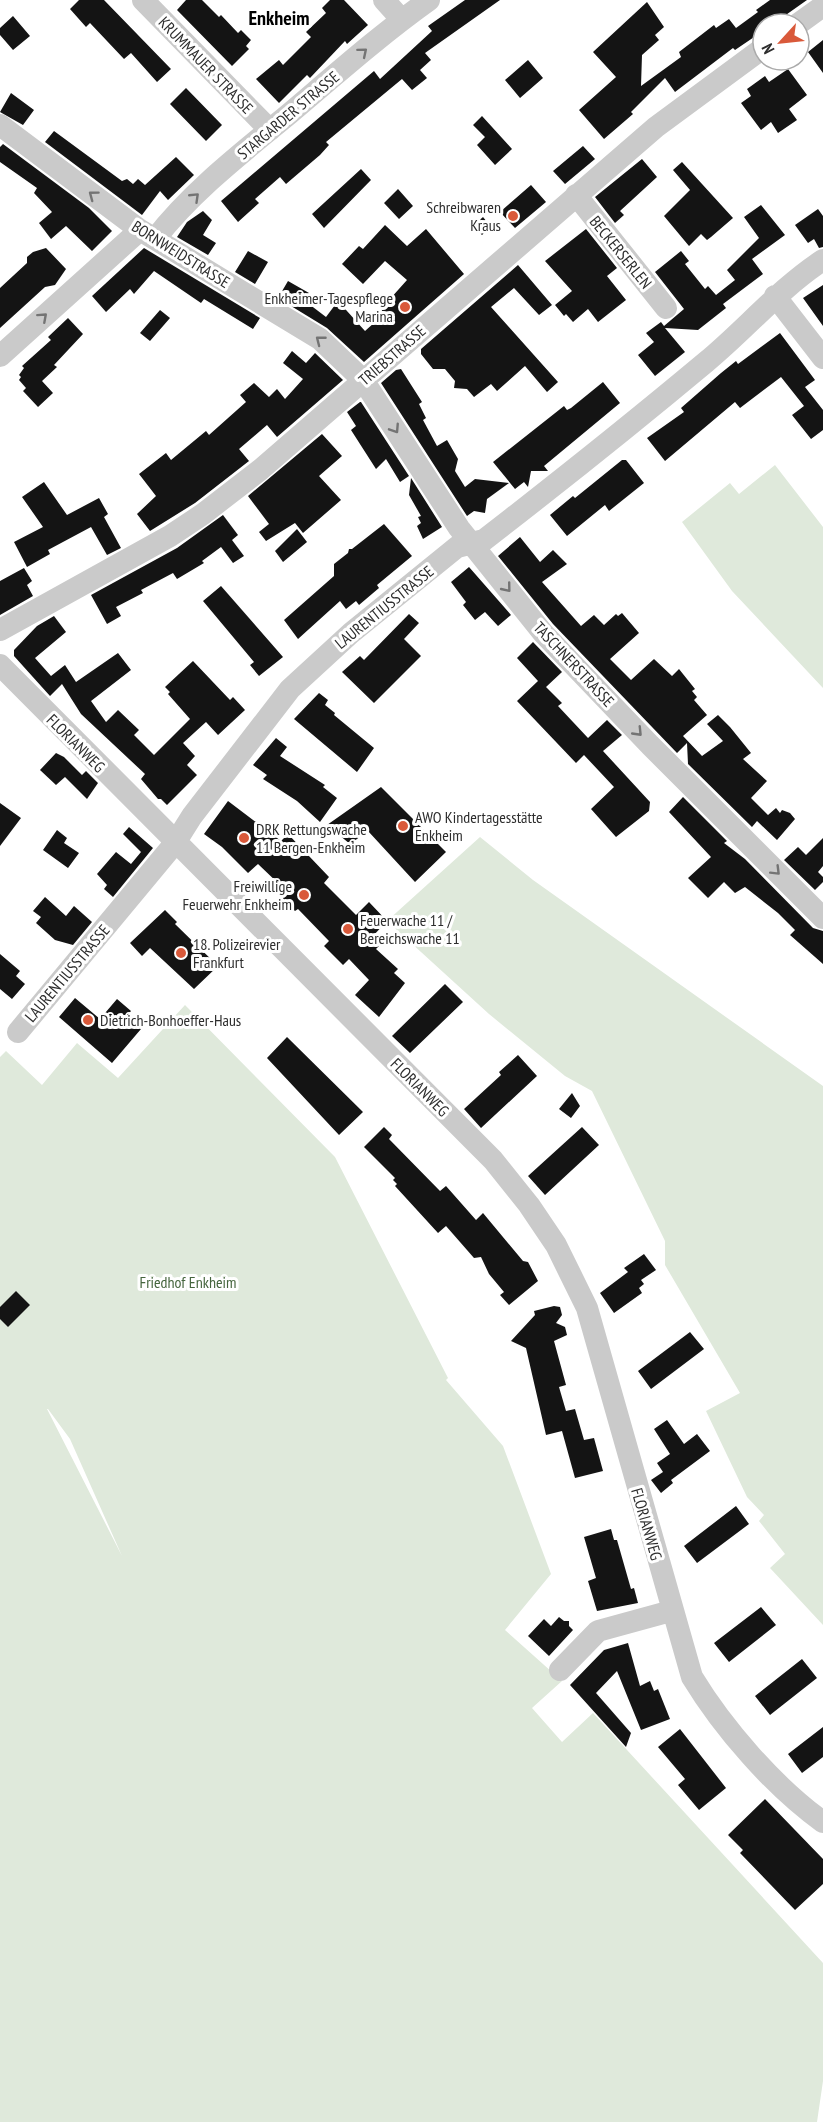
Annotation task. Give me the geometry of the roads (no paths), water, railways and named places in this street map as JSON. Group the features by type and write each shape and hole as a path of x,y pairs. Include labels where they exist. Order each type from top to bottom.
{"street":[{"name":"KRUMMAUER STRASSE","path":"143,0 270,130"},
{"path":"384,0 402,20"},
{"name":"STARGARDER STRASSE","path":"0,356 147,235 168,222 270,130 429,0"},
{"name":"TRIEBSTRASSE","path":"0,630 86,584 203,514 260,470 656,127 751,57"},
{"name":"BORNWEIDSTRASSE","path":"0,125 147,235 320,339 363,380"},
{"name":"BECKERSERLEN","path":"576,195 666,308"},
{"name":"LAURENTIUSSTRASSE","path":"18,1032 175,843 192,816 290,689 351,633 457,547 484,540 629,426 709,360 793,279 823,260"},
{"path":"775,296 823,357"},
{"name":"TASCHNERSTRASSE","path":"363,380 472,544 543,633 650,745 823,918"},
{"name":"FLORIANWEG","path":"0,665 493,1160 529,1205 556,1245 574,1278 596,1332 687,1664 704,1697 760,1765 823,1822"},
{"path":"560,1670 598,1631 671,1611"}],"place":[{"name":"Schreibwaren Kraus","path":"513,216"},
{"name":"Enkheimer-Tagespflege Marina","path":"405,307"},
{"name":"AWO Kindertagesstätte Enkheim","path":"403,826"},
{"name":"DRK Rettungswache 11 Bergen-Enkheim","path":"244,838"},
{"name":"Freiwillige Feuerwehr Enkheim","path":"304,895"},
{"name":"Feuerwache 11 / Bereichswache 11","path":"348,929"},
{"name":"18. Polizeirevier Frankfurt","path":"181,953"},
{"name":"Dietrich-Bonhoeffer-Haus","path":"88,1020"}],"district":[{"name":"Enkheim","path":"279,18"}],"park label":[{"name":"Friedhof Enkheim","path":"188,1282"}]}
